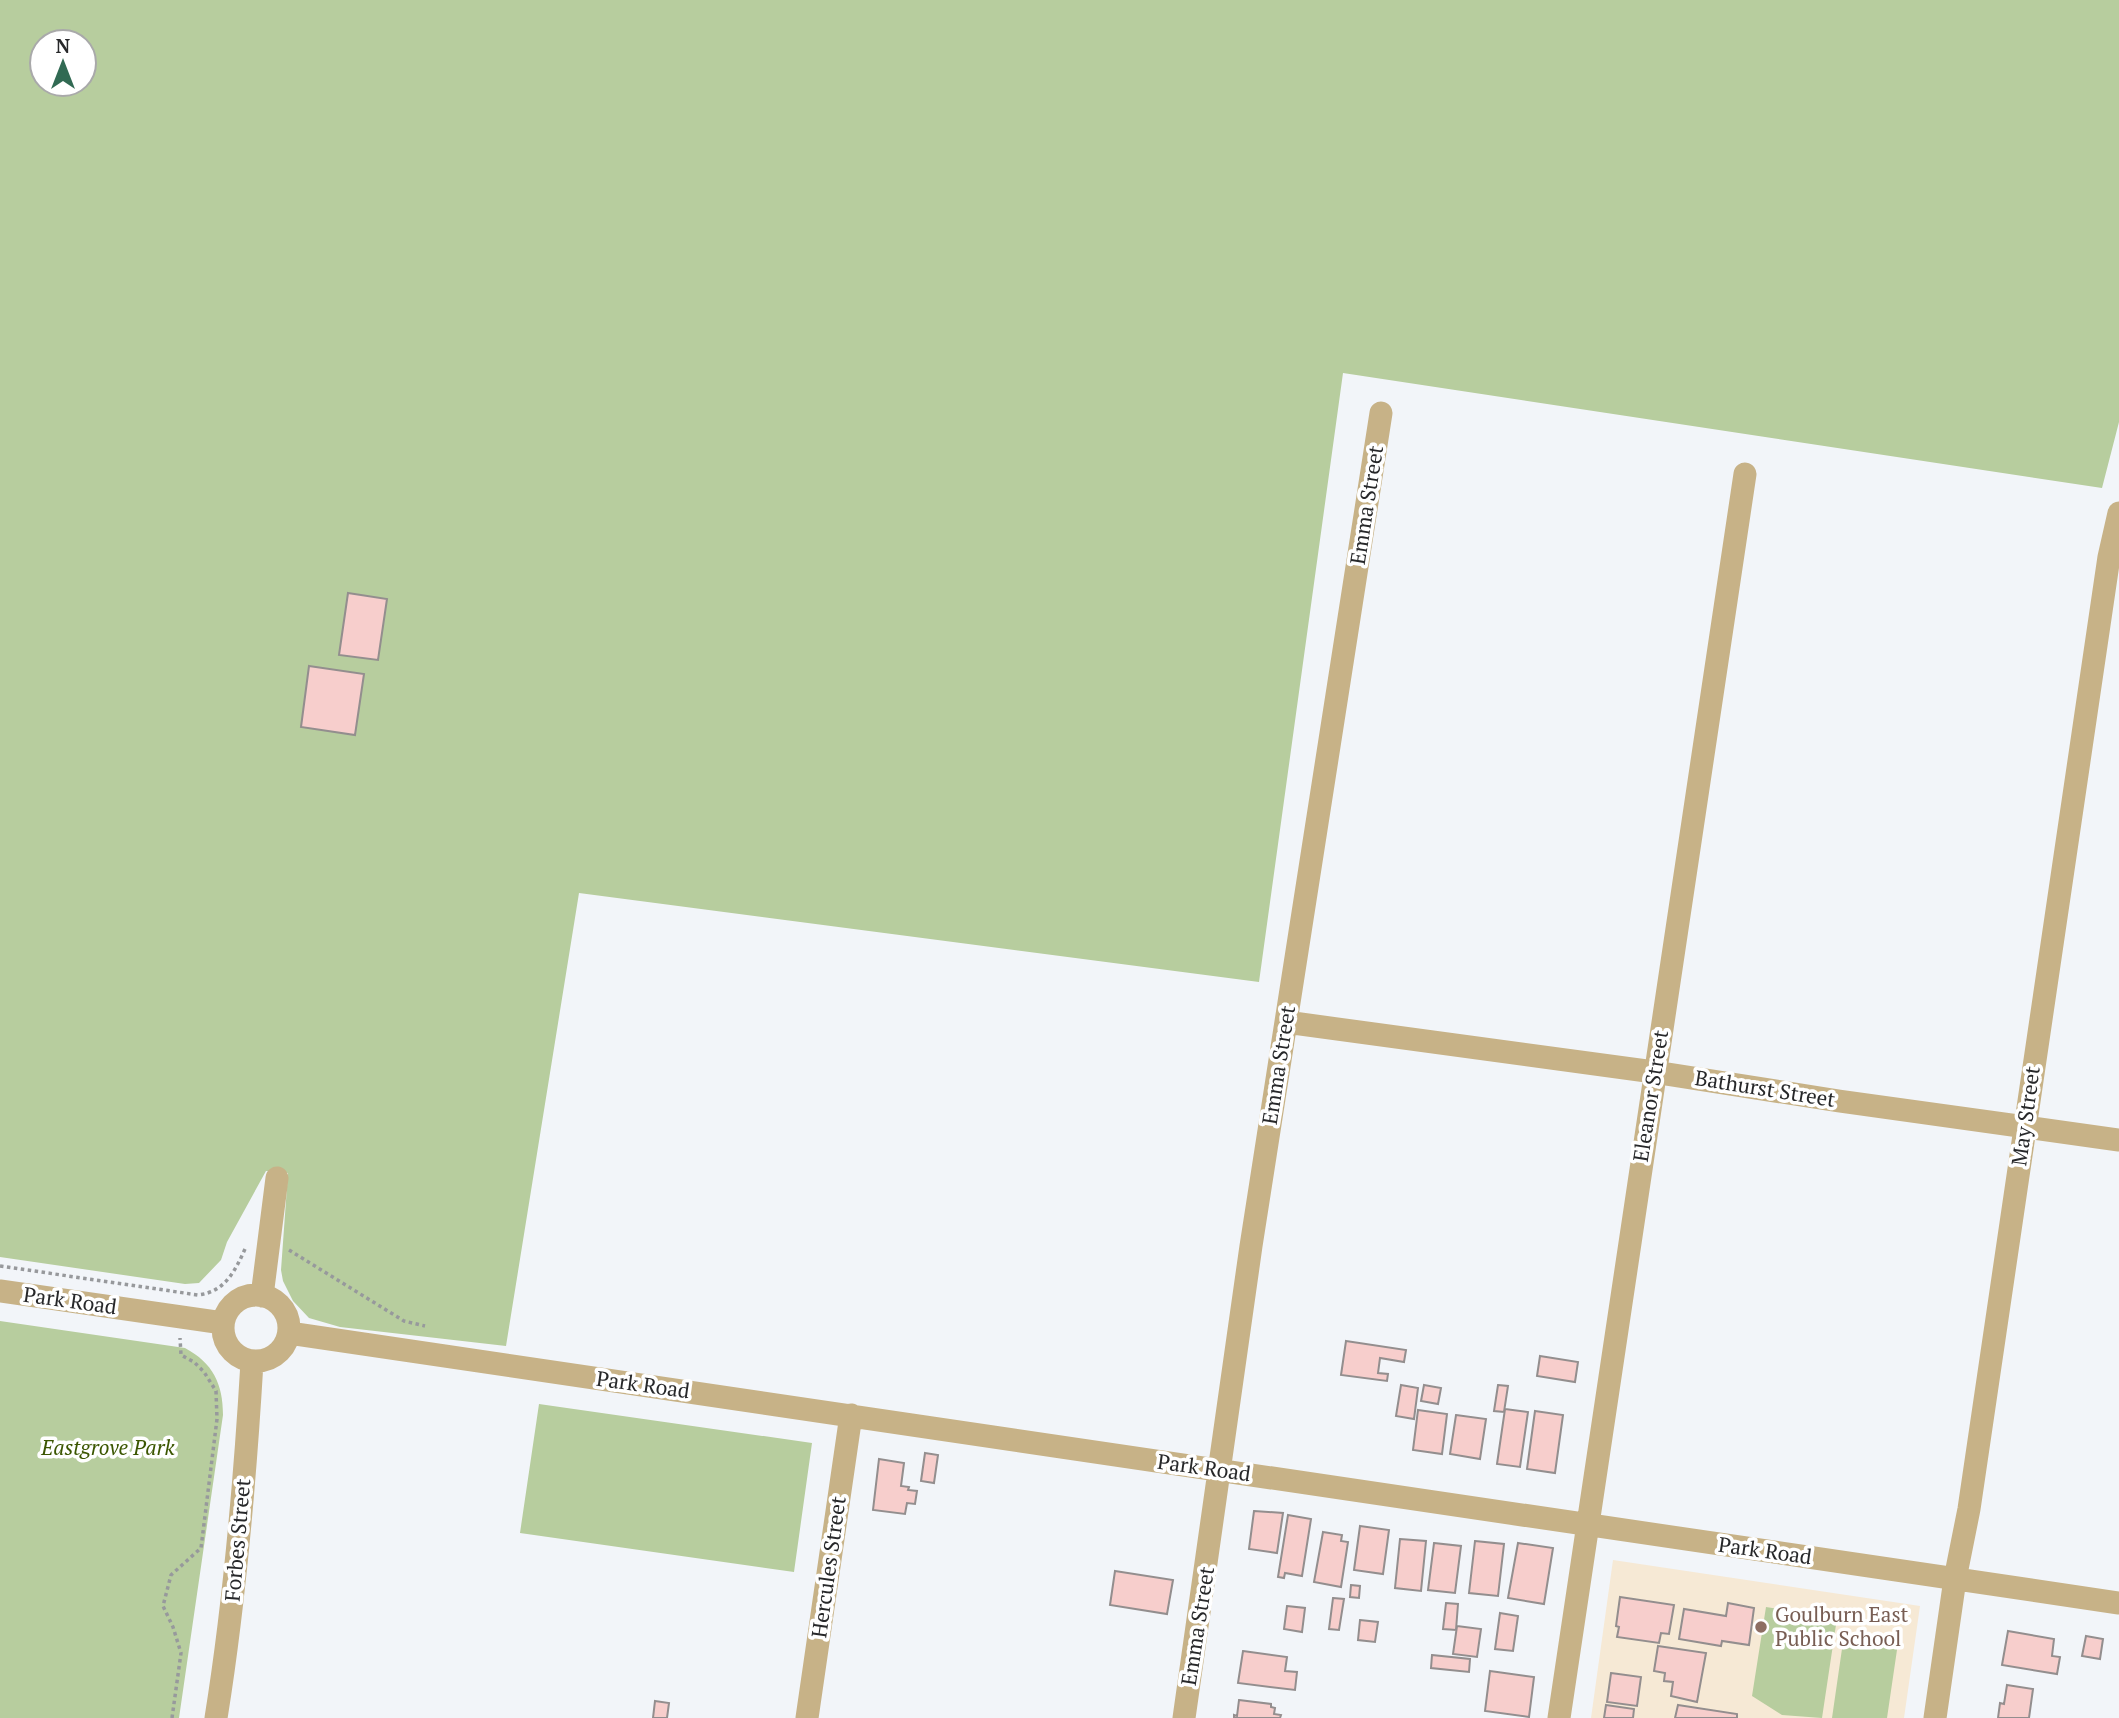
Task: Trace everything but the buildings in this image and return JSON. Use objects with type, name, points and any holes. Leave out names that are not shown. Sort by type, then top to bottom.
[{"type":"street","name":"Emma Street","points":[[1184,1718],[1250,1259],[1381,413]]},
{"type":"street","name":"Eleanor Street","points":[[1559,1718],[1745,474]]},
{"type":"street","name":"May Street","points":[[1935,1718],[1955,1578],[1969,1509],[2107,571],[2119,513]]},
{"type":"street","name":"Bathurst Street","points":[[1286,1022],[1654,1072],[2119,1140]]},
{"type":"street","points":[[262,1296],[277,1178]]},
{"type":"street","name":"Park Road","points":[[0,1291],[223,1323]]},
{"type":"street","points":[[262,1296],[275,1301],[281,1307],[288,1321],[289,1333],[285,1344],[275,1356],[268,1360],[252,1362],[229,1349],[223,1323],[236,1302],[243,1298],[262,1296]]},
{"type":"street","name":"Park Road","points":[[289,1333],[2119,1603]]},
{"type":"street","name":"Forbes Street","points":[[216,1718],[240,1534],[252,1362]]},
{"type":"street","name":"Hercules Street","points":[[807,1718],[851,1415]]},
{"type":"path","points":[[0,1266],[198,1295],[216,1290],[223,1284],[237,1267],[248,1245],[268,1245],[293,1252],[404,1321],[425,1326]]},
{"type":"path","points":[[172,1718],[181,1653],[163,1606],[171,1576],[201,1548],[217,1419],[216,1391],[204,1371],[181,1355],[179,1341],[183,1318]]},
{"type":"shaded area","name":"Goulburn East Public School","points":[[1613,1560],[1920,1606],[1904,1718],[1591,1718]]},
{"type":"green space","points":[[0,0],[2119,0],[2119,422],[2102,488],[1343,373],[1259,982],[579,893],[506,1346],[340,1327],[309,1318],[293,1301],[283,1281],[281,1270],[288,1173],[266,1171],[227,1242],[221,1260],[199,1283],[185,1284],[0,1257]]},
{"type":"green space","name":"Eastgrove Park","points":[[0,1321],[185,1348],[203,1360],[214,1375],[221,1394],[223,1415],[179,1718],[0,1718]]},
{"type":"green space","points":[[539,1404],[812,1443],[794,1572],[520,1533]]},
{"type":"green space","points":[[1766,1607],[1837,1618],[1822,1718],[1782,1715],[1752,1696]]},
{"type":"green space","points":[[1844,1635],[1898,1643],[1887,1718],[1832,1718]]},
{"type":"place","name":"Goulburn East Public School","points":[[1761,1627]]}]
